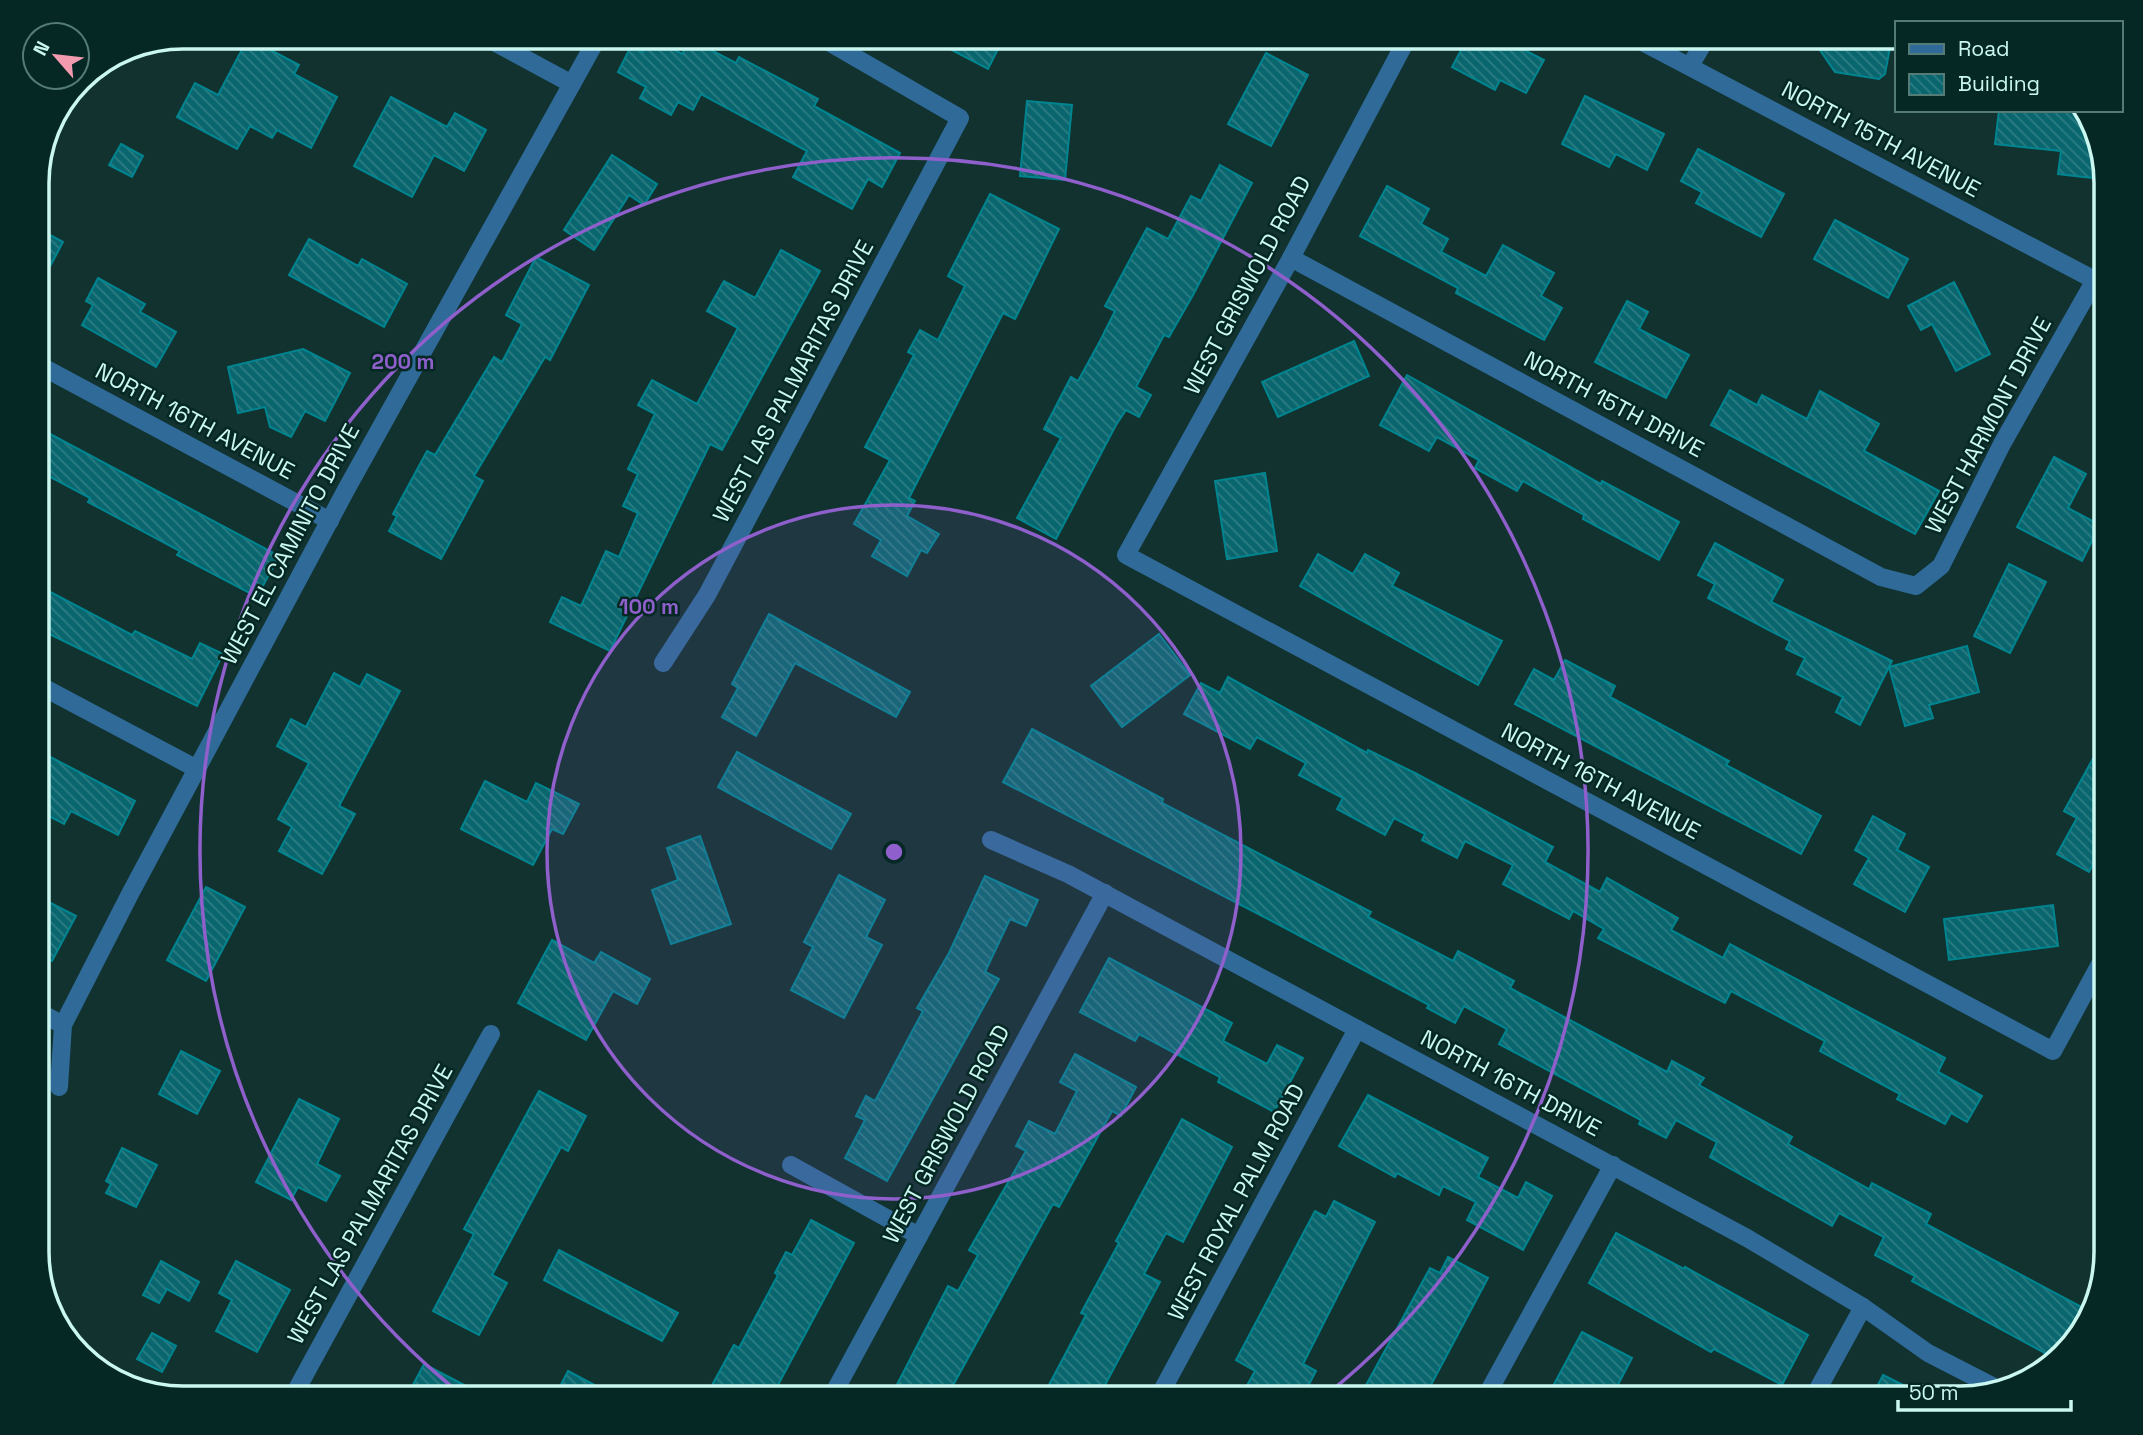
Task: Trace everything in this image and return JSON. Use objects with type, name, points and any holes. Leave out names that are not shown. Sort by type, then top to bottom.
[{"type":"street","points":[[507,49],[572,84]]},
{"type":"street","name":"WEST EL CAMINITO DRIVE","points":[[59,1087],[63,1025],[330,521],[591,49]]},
{"type":"street","name":"WEST LAS PALMARITAS DRIVE","points":[[663,663],[707,595],[960,118],[841,49]]},
{"type":"street","name":"WEST GRISWOLD ROAD","points":[[1126,555],[1291,258],[1402,49]]},
{"type":"street","name":"NORTH 15TH AVENUE","points":[[1657,49],[2094,280]]},
{"type":"street","points":[[1690,66],[1700,49]]},
{"type":"street","name":"NORTH 15TH DRIVE","points":[[1291,258],[1881,577],[1916,586]]},
{"type":"street","name":"WEST HARMONT DRIVE","points":[[1916,586],[1941,566],[2002,444],[2094,293]]},
{"type":"street","name":"NORTH 16TH AVENUE","points":[[49,370],[330,521]]},
{"type":"street","name":"NORTH 16TH AVENUE","points":[[1126,555],[2053,1051],[2094,975]]},
{"type":"street","points":[[49,690],[197,769]]},
{"type":"street","name":"NORTH 16TH DRIVE","points":[[991,840],[1105,893],[1747,1238],[1863,1307],[1928,1353],[1985,1383]]},
{"type":"street","name":"WEST GRISWOLD ROAD","points":[[838,1386],[1105,893]]},
{"type":"street","points":[[49,1017],[63,1025]]},
{"type":"street","name":"WEST ROYAL PALM ROAD","points":[[1164,1386],[1357,1029]]},
{"type":"street","name":"WEST LAS PALMARITAS DRIVE","points":[[299,1386],[491,1034]]},
{"type":"street","points":[[791,1165],[919,1236]]},
{"type":"street","points":[[1492,1386],[1613,1165]]},
{"type":"street","points":[[1820,1386],[1863,1307]]},
{"type":"building","points":[[242,49],[269,49],[299,65],[294,74],[337,97],[311,148],[277,130],[272,138],[250,126],[237,149],[177,117],[195,83],[218,95]]},
{"type":"building","points":[[630,49],[643,52],[644,49],[673,49],[682,54],[685,49],[709,49],[736,63],[739,57],[818,99],[814,106],[900,153],[882,187],[868,179],[852,209],[793,177],[807,151],[701,94],[693,110],[678,102],[671,115],[640,98],[646,87],[618,72]]},
{"type":"building","points":[[950,49],[998,49],[988,69]]},
{"type":"building","points":[[1462,49],[1522,49],[1544,60],[1526,93],[1500,80],[1495,90],[1452,67]]},
{"type":"building","points":[[1819,49],[1890,49],[1885,74],[1879,79],[1835,72]]},
{"type":"building","points":[[1266,53],[1308,75],[1271,146],[1228,124]]},
{"type":"building","points":[[1585,96],[1664,134],[1647,170],[1616,154],[1609,167],[1562,144]]},
{"type":"building","points":[[391,97],[447,127],[455,113],[486,130],[464,171],[434,155],[412,197],[354,166]]},
{"type":"building","points":[[1027,101],[1072,105],[1065,180],[1020,176]]},
{"type":"building","points":[[1999,112],[2073,112],[2089,148],[2094,178],[2058,174],[2061,151],[1995,144]]},
{"type":"building","points":[[121,144],[143,156],[132,177],[109,165]]},
{"type":"building","points":[[1698,149],[1784,194],[1761,237],[1696,203],[1702,192],[1681,181]]},
{"type":"building","points":[[612,155],[657,184],[644,205],[629,195],[594,250],[564,230]]},
{"type":"building","points":[[1220,165],[1252,183],[1193,295],[1169,337],[1164,335],[1136,387],[1151,395],[1139,417],[1126,410],[1056,539],[1017,518],[1061,438],[1044,429],[1071,377],[1078,381],[1100,341],[1115,311],[1105,306],[1147,228],[1168,239],[1191,196],[1201,201]]},
{"type":"building","points":[[1387,186],[1429,209],[1421,224],[1448,239],[1441,252],[1486,276],[1503,245],[1554,273],[1541,296],[1562,308],[1544,340],[1456,293],[1458,288],[1360,236]]},
{"type":"building","points":[[990,194],[1059,229],[1015,319],[1003,313],[909,498],[915,501],[907,516],[939,534],[927,553],[921,550],[907,576],[872,556],[881,540],[854,524],[890,460],[865,447],[914,355],[908,352],[920,330],[938,340],[965,286],[948,276]]},
{"type":"building","points":[[1835,220],[1908,259],[1888,298],[1814,259]]},
{"type":"building","points":[[49,234],[63,242],[49,268]]},
{"type":"building","points":[[309,239],[358,266],[362,259],[407,284],[384,327],[289,275]]},
{"type":"building","points":[[781,250],[820,271],[722,450],[710,444],[610,651],[550,622],[562,597],[581,606],[606,551],[619,557],[638,513],[623,506],[638,474],[628,469],[655,414],[638,405],[652,380],[697,404],[738,328],[707,311],[724,281],[755,298]]},
{"type":"building","points":[[536,257],[589,285],[550,360],[545,357],[474,476],[483,481],[441,559],[389,531],[397,516],[393,514],[427,451],[435,455],[494,357],[502,362],[522,324],[506,315]]},
{"type":"building","points":[[98,278],[145,304],[140,312],[176,332],[156,367],[82,325],[93,305],[86,301]]},
{"type":"building","points":[[1954,282],[1990,354],[1956,371],[1932,324],[1921,330],[1908,306]]},
{"type":"building","points":[[1627,301],[1648,312],[1639,329],[1689,355],[1666,398],[1595,362]]},
{"type":"building","points":[[1354,341],[1369,376],[1278,417],[1262,382]]},
{"type":"building","points":[[303,349],[350,373],[325,421],[305,411],[291,437],[270,427],[265,407],[238,413],[228,367]]},
{"type":"building","points":[[1407,375],[1601,484],[1602,481],[1679,522],[1659,560],[1583,519],[1584,515],[1523,481],[1517,491],[1475,468],[1479,460],[1437,437],[1429,451],[1380,425]]},
{"type":"building","points":[[1730,390],[1757,405],[1762,395],[1807,419],[1820,391],[1879,424],[1864,451],[1939,491],[1915,534],[1711,425]]},
{"type":"building","points":[[49,433],[279,556],[257,597],[177,555],[180,551],[88,502],[90,498],[49,476]]},
{"type":"building","points":[[2054,457],[2086,474],[2068,508],[2094,522],[2094,537],[2082,561],[2017,527]]},
{"type":"building","points":[[1265,473],[1277,551],[1227,559],[1215,481]]},
{"type":"building","points":[[1715,543],[1783,580],[1771,602],[1892,661],[1860,725],[1836,712],[1843,697],[1797,674],[1805,658],[1786,649],[1790,641],[1708,598],[1715,584],[1698,575]]},
{"type":"building","points":[[1318,554],[1353,574],[1365,554],[1399,573],[1392,586],[1502,641],[1478,685],[1300,586]]},
{"type":"building","points":[[2009,564],[2046,582],[2010,653],[1974,636]]},
{"type":"building","points":[[49,591],[132,635],[135,631],[192,659],[200,643],[223,654],[197,706],[49,634]]},
{"type":"building","points":[[769,614],[910,692],[896,717],[795,663],[756,736],[722,717],[738,688],[732,684]]},
{"type":"building","points":[[1159,634],[1190,675],[1122,727],[1091,686]]},
{"type":"building","points":[[1967,646],[1979,692],[1929,705],[1933,718],[1905,726],[1889,667]]},
{"type":"building","points":[[1565,660],[1615,686],[1610,697],[1729,761],[1726,765],[1821,816],[1801,854],[1515,704],[1534,669],[1554,680]]},
{"type":"building","points":[[334,673],[360,687],[367,674],[400,691],[339,806],[355,814],[322,874],[279,851],[292,827],[278,819],[309,763],[277,746],[291,719],[306,727]]},
{"type":"building","points":[[1228,677],[1367,753],[1368,750],[1415,773],[1553,847],[1545,862],[1600,892],[1607,878],[1678,918],[1671,930],[1723,958],[1730,944],[1945,1058],[1938,1072],[1982,1096],[1967,1122],[1951,1113],[1945,1124],[1897,1099],[1900,1094],[1820,1051],[1825,1041],[1731,991],[1725,1003],[1598,938],[1604,929],[1573,911],[1569,919],[1503,884],[1513,865],[1465,841],[1457,858],[1422,840],[1425,834],[1394,818],[1385,835],[1337,809],[1343,798],[1299,775],[1306,763],[1257,737],[1250,749],[1184,714],[1201,683],[1220,693]]},
{"type":"building","points":[[1032,729],[1163,799],[1162,803],[1371,912],[1368,917],[1453,961],[1458,951],[1514,981],[1510,988],[1667,1072],[1672,1061],[1704,1078],[1699,1085],[1792,1137],[1788,1144],[1869,1189],[1872,1183],[1931,1214],[1926,1224],[2082,1307],[2071,1327],[2047,1354],[1912,1281],[1915,1276],[1875,1255],[1884,1237],[1839,1213],[1832,1226],[1710,1157],[1717,1142],[1676,1120],[1666,1138],[1639,1124],[1641,1120],[1499,1044],[1507,1029],[1464,1006],[1455,1023],[1427,1008],[1429,1005],[1289,930],[1003,782]]},
{"type":"building","points":[[737,752],[851,814],[831,849],[718,787]]},
{"type":"building","points":[[49,756],[135,801],[118,835],[71,811],[64,824],[49,816]]},
{"type":"building","points":[[2094,757],[2094,863],[2089,872],[2057,854],[2077,818],[2064,811]]},
{"type":"building","points":[[485,781],[527,802],[536,783],[579,804],[563,834],[552,829],[533,865],[461,829]]},
{"type":"building","points":[[1873,816],[1905,834],[1897,850],[1929,867],[1905,912],[1854,884],[1869,858],[1855,850]]},
{"type":"building","points":[[700,836],[731,924],[671,944],[652,890],[678,880],[667,848]]},
{"type":"building","points":[[839,875],[885,900],[866,937],[882,945],[844,1018],[791,990],[813,947],[804,942]]},
{"type":"building","points":[[985,876],[1038,900],[1026,926],[1010,919],[985,972],[999,979],[887,1181],[845,1158],[865,1120],[856,1116],[866,1096],[875,1101],[923,1011],[917,1008],[949,953]]},
{"type":"building","points":[[206,887],[245,907],[206,981],[167,960]]},
{"type":"building","points":[[49,902],[76,916],[52,961],[49,960]]},
{"type":"building","points":[[2053,905],[2058,946],[1949,960],[1944,919]]},
{"type":"building","points":[[552,940],[594,963],[601,952],[650,979],[637,1004],[613,991],[586,1040],[518,1003]]},
{"type":"building","points":[[1109,958],[1232,1023],[1223,1041],[1267,1064],[1277,1045],[1303,1058],[1274,1112],[1218,1082],[1220,1077],[1139,1034],[1135,1041],[1080,1012]]},
{"type":"building","points":[[181,1051],[220,1071],[197,1114],[159,1094]]},
{"type":"building","points":[[1075,1054],[1136,1087],[1121,1116],[1112,1111],[1059,1207],[1053,1204],[953,1386],[896,1386],[948,1286],[958,1291],[978,1255],[969,1250],[1026,1151],[1016,1146],[1029,1121],[1055,1134],[1077,1091],[1060,1082]]},
{"type":"building","points":[[539,1091],[586,1116],[568,1151],[561,1147],[492,1275],[507,1283],[479,1335],[433,1311],[474,1234],[464,1229]]},
{"type":"building","points":[[1368,1095],[1488,1158],[1478,1177],[1518,1198],[1526,1182],[1552,1196],[1523,1250],[1467,1220],[1476,1202],[1443,1186],[1439,1195],[1397,1173],[1395,1177],[1339,1146]]},
{"type":"building","points":[[299,1099],[339,1119],[317,1164],[340,1176],[326,1201],[298,1187],[291,1200],[256,1182]]},
{"type":"building","points":[[1182,1119],[1232,1147],[1183,1242],[1166,1233],[1144,1274],[1160,1282],[1104,1386],[1048,1386],[1086,1315],[1081,1313],[1119,1243],[1116,1241]]},
{"type":"building","points":[[122,1148],[157,1165],[136,1207],[106,1193],[111,1184],[106,1181]]},
{"type":"building","points":[[1334,1201],[1375,1222],[1303,1364],[1316,1371],[1308,1386],[1247,1386],[1255,1371],[1236,1360],[1315,1211],[1326,1217]]},
{"type":"building","points":[[811,1220],[854,1243],[777,1386],[712,1386],[734,1345],[739,1348],[778,1275],[775,1273],[786,1252],[792,1255]]},
{"type":"building","points":[[1616,1233],[1684,1269],[1685,1267],[1808,1335],[1782,1385],[1714,1349],[1711,1352],[1589,1283]]},
{"type":"building","points":[[559,1250],[678,1313],[662,1341],[544,1280]]},
{"type":"building","points":[[1448,1257],[1488,1278],[1430,1386],[1366,1386],[1430,1268],[1440,1273]]},
{"type":"building","points":[[161,1261],[199,1282],[189,1301],[167,1289],[159,1303],[143,1295]]},
{"type":"building","points":[[236,1261],[290,1290],[257,1352],[216,1331],[232,1300],[219,1293]]},
{"type":"building","points":[[1582,1332],[1632,1358],[1617,1386],[1553,1386]]},
{"type":"building","points":[[152,1333],[176,1346],[162,1372],[137,1359]]},
{"type":"building","points":[[424,1364],[466,1386],[412,1386]]},
{"type":"building","points":[[568,1371],[596,1386],[560,1386]]},
{"type":"building","points":[[1883,1375],[1905,1386],[1877,1386]]}]
